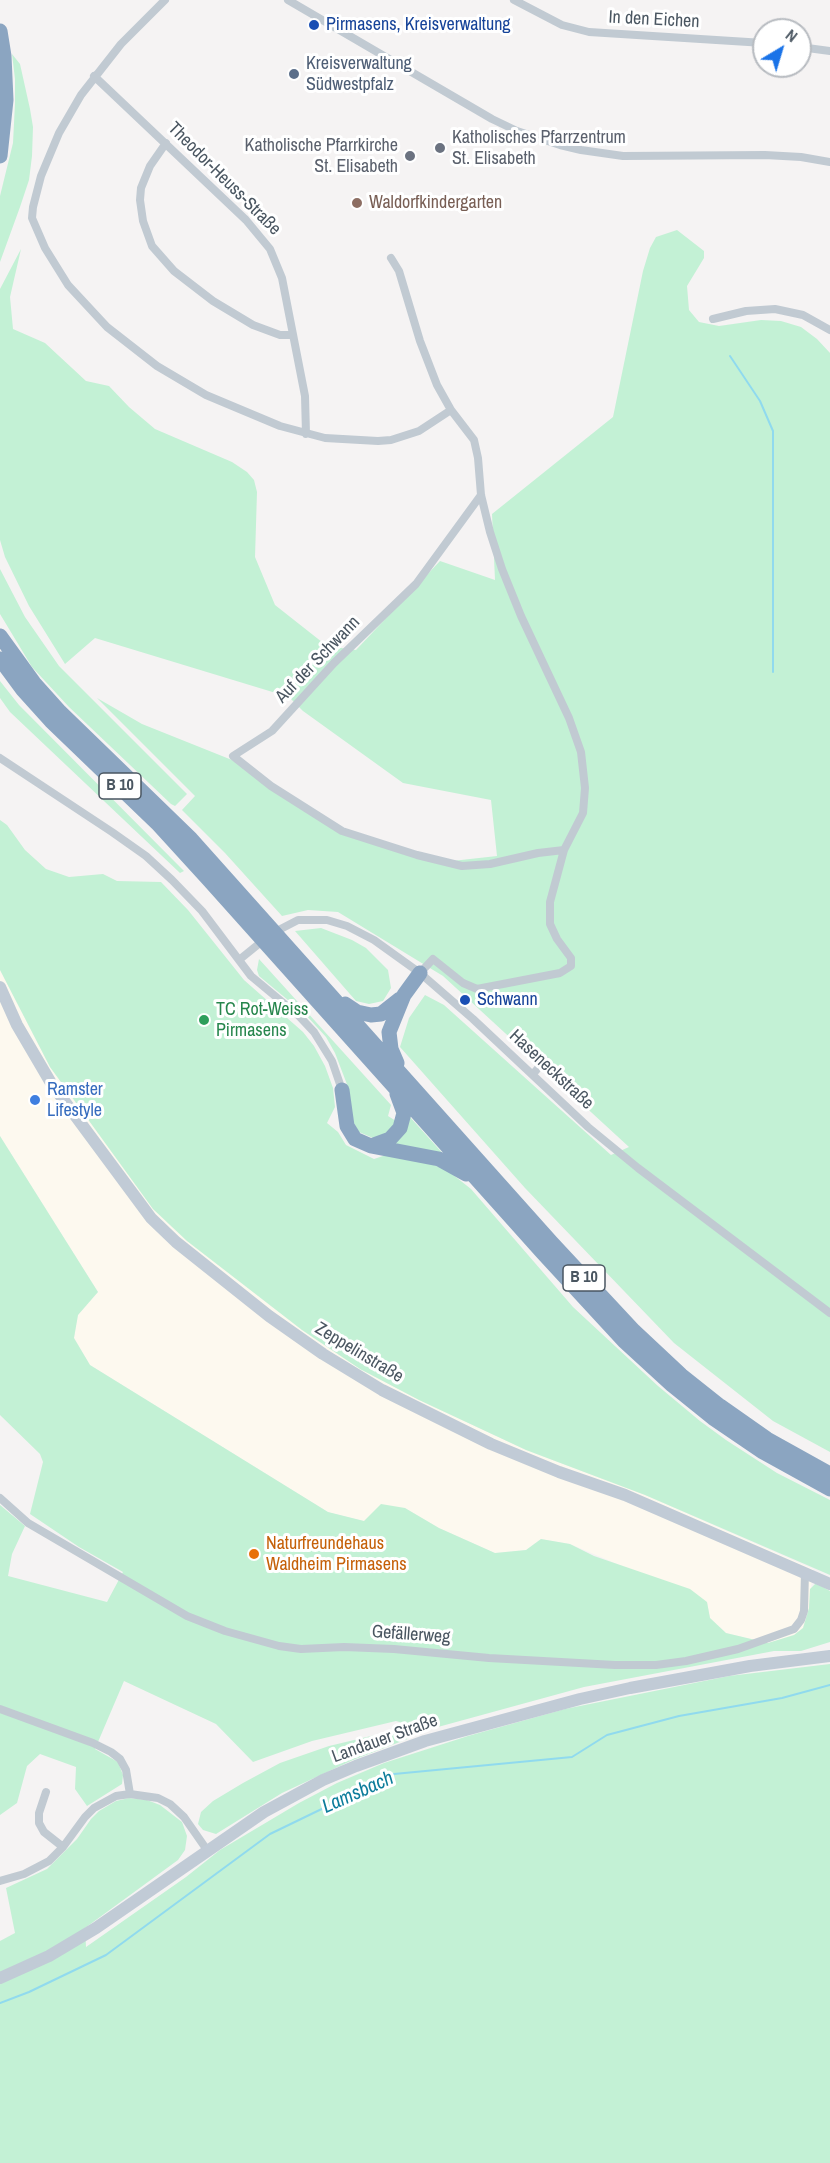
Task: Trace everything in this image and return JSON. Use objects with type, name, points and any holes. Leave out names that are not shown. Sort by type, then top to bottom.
[{"type":"highway","points":[[0,31],[4,56],[6,100],[0,156]]},
{"type":"highway","name":"B 10","points":[[0,636],[34,683],[60,712],[165,813],[385,1077],[598,1314],[665,1379],[734,1433],[762,1452],[830,1489]]},
{"type":"highway","name":"B 10","points":[[0,659],[23,690],[51,721],[245,910]]},
{"type":"highway","name":"B 10","points":[[283,952],[328,992],[602,1298],[661,1357],[742,1422],[787,1451],[830,1474]]},
{"type":"highway","points":[[407,1080],[395,1058],[389,1032],[404,995],[420,973]]},
{"type":"highway","points":[[328,992],[357,1012],[371,1015],[381,1014],[404,995]]},
{"type":"highway","points":[[371,1146],[390,1139],[403,1122],[404,1113],[401,1102],[385,1077]]},
{"type":"highway","points":[[342,1090],[345,1118],[349,1133],[355,1139],[371,1146],[439,1159],[464,1172],[491,1195]]},
{"type":"street","points":[[165,0],[135,29],[94,76],[70,113],[48,157],[32,218],[45,248],[68,285],[107,327],[157,366],[206,394],[262,419],[306,434],[345,441],[391,440],[419,431],[451,410]]},
{"type":"street","points":[[288,0],[492,119],[517,131],[560,145],[623,156],[765,155],[801,157],[830,162]]},
{"type":"street","name":"In den Eichen","points":[[514,0],[562,25],[589,32],[752,42]]},
{"type":"street","points":[[812,49],[830,51]]},
{"type":"street","name":"Theodor-Heuss-Straße","points":[[94,76],[246,220],[270,249],[282,278],[304,396],[306,434]]},
{"type":"street","points":[[166,143],[150,166],[141,188],[142,221],[152,246],[174,271],[213,301],[253,326],[280,335],[293,335]]},
{"type":"street","points":[[391,258],[402,280],[430,368],[451,410],[474,440],[481,495],[502,569],[521,616],[569,718],[581,752],[585,788],[583,813],[564,850],[550,902],[549,918],[553,932],[571,958],[572,963],[567,970],[477,989],[463,983],[433,959],[420,973]]},
{"type":"street","points":[[713,319],[746,311],[775,309],[802,315],[830,330]]},
{"type":"street","name":"Auf der Schwann","points":[[481,495],[416,584],[334,663],[272,731],[233,756],[271,786],[342,831],[417,855],[462,866],[490,864],[538,853],[564,850]]},
{"type":"street","points":[[0,758],[84,812],[146,856],[202,911],[251,976],[299,1016],[314,1032],[332,1061],[342,1090]]},
{"type":"street","name":"Haseneckstraße","points":[[239,960],[272,934],[298,920],[327,920],[347,926],[374,940],[420,973],[533,1074],[588,1128],[830,1312]]},
{"type":"street","name":"Zeppelinstraße","points":[[0,987],[17,1025],[51,1083],[151,1218],[176,1242],[269,1316],[322,1354],[382,1390],[491,1444],[559,1472],[625,1495],[830,1584]]},
{"type":"street","points":[[533,1074],[546,1060]]},
{"type":"street","name":"Gefällerweg","points":[[0,1498],[28,1523],[187,1616],[225,1631],[279,1646],[301,1649],[344,1647],[394,1649],[499,1659],[615,1665],[656,1665],[686,1661],[738,1649],[794,1629],[804,1611],[805,1572]]},
{"type":"street","name":"Landauer Straße","points":[[0,1978],[49,1956],[96,1928],[264,1812],[323,1780],[425,1741],[526,1713],[630,1688],[750,1666],[830,1656]]},
{"type":"street","points":[[0,1709],[93,1743],[111,1752],[120,1759],[126,1770],[130,1794]]},
{"type":"street","points":[[46,1792],[39,1813],[39,1823],[44,1832],[63,1848]]},
{"type":"street","points":[[0,1881],[24,1874],[49,1861],[63,1848],[94,1808],[116,1796],[130,1794],[158,1798],[170,1804],[184,1817],[207,1851]]},
{"type":"shaded area","points":[[0,970],[50,1067],[153,1209],[187,1241],[302,1330],[360,1369],[419,1400],[526,1450],[645,1495],[813,1569],[809,1608],[803,1628],[794,1635],[768,1643],[726,1633],[710,1618],[707,1602],[570,1544],[541,1539],[526,1550],[495,1553],[439,1528],[405,1508],[364,1521],[328,1512],[90,1365],[74,1338],[78,1315],[98,1292],[0,1136]]},
{"type":"green space","points":[[12,54],[20,64],[30,109],[33,127],[32,156],[29,180],[0,262],[0,196],[13,143],[15,79]]},
{"type":"green space","points":[[677,230],[704,251],[704,258],[687,286],[689,310],[699,322],[719,326],[761,320],[781,321],[801,327],[830,353],[830,1452],[773,1421],[674,1343],[525,1188],[400,1047],[409,1018],[425,995],[444,1005],[611,1155],[629,1147],[443,976],[338,912],[308,910],[282,916],[182,810],[195,796],[97,698],[142,724],[232,760],[344,835],[443,862],[497,856],[491,800],[403,783],[303,711],[289,697],[95,638],[65,664],[29,606],[5,557],[0,540],[0,289],[21,249],[10,297],[13,329],[45,343],[86,381],[109,386],[155,429],[232,462],[247,472],[254,480],[257,492],[255,557],[275,605],[327,646],[356,650],[440,561],[495,580],[492,514],[613,417],[643,271],[650,248],[656,237]]},
{"type":"green space","points":[[0,569],[25,617],[59,666],[187,794],[175,806],[69,707],[32,667],[0,614]]},
{"type":"green space","points":[[0,681],[19,705],[184,871],[180,873],[10,712],[0,698]]},
{"type":"green space","points":[[0,820],[7,825],[25,850],[46,869],[69,877],[103,874],[117,881],[161,882],[188,910],[244,980],[303,1032],[314,1046],[333,1088],[335,1107],[327,1123],[338,1132],[346,1145],[374,1159],[386,1155],[431,1164],[447,1170],[471,1189],[573,1307],[658,1386],[726,1440],[777,1473],[830,1500],[830,1575],[645,1495],[526,1450],[419,1400],[360,1369],[302,1330],[187,1241],[153,1209],[50,1067],[0,970]]},
{"type":"green space","points":[[321,928],[366,948],[388,970],[391,988],[383,1001],[369,1004],[356,1001],[295,931]]},
{"type":"green space","points":[[259,959],[391,1105],[388,1116],[396,1121],[387,1135],[373,1138],[359,1132],[352,1120],[348,1087],[326,1037],[306,1015],[259,976],[257,970]]},
{"type":"green space","points":[[409,1116],[446,1157],[394,1146]]},
{"type":"green space","points":[[0,1136],[98,1292],[78,1315],[74,1338],[90,1365],[328,1512],[364,1521],[381,1504],[405,1508],[439,1528],[495,1553],[526,1550],[541,1539],[570,1544],[594,1556],[690,1589],[707,1602],[710,1618],[726,1633],[768,1643],[794,1635],[803,1628],[809,1608],[810,1589],[816,1583],[830,1591],[830,1642],[801,1651],[774,1651],[584,1687],[427,1730],[396,1721],[312,1741],[253,1762],[216,1724],[124,1681],[95,1749],[118,1762],[123,1775],[122,1784],[87,1806],[75,1789],[76,1767],[40,1754],[27,1766],[17,1803],[0,1815],[0,1505],[25,1526],[12,1554],[8,1576],[107,1602],[123,1572],[79,1547],[30,1514],[43,1462],[40,1454],[0,1415]]},
{"type":"green space","points":[[830,1664],[830,2163],[0,2163],[0,1941],[15,1933],[6,1888],[47,1869],[77,1839],[99,1811],[116,1801],[129,1798],[147,1800],[160,1805],[182,1822],[187,1836],[185,1850],[178,1860],[85,1928],[86,1947],[186,1877],[220,1850],[299,1803],[337,1783],[384,1763],[468,1736],[565,1709],[729,1676]]},
{"type":"green space","points":[[402,1731],[411,1735],[410,1738],[353,1760],[282,1793],[216,1834],[203,1830],[198,1824],[201,1812],[213,1801],[280,1763],[329,1746]]},
{"type":"waterway","points":[[730,356],[760,401],[773,431],[773,672]]},
{"type":"waterway","name":"Lamsbach","points":[[0,2003],[29,1992],[106,1955],[270,1834],[394,1774],[572,1757],[607,1735],[679,1716],[782,1698],[830,1685]]},
{"type":"place","name":"Pirmasens, Kreisverwaltung","points":[[314,25]]},
{"type":"place","name":"Kreisverwaltung Südwestpfalz","points":[[294,74]]},
{"type":"place","name":"Katholisches Pfarrzentrum St. Elisabeth","points":[[440,148]]},
{"type":"place","name":"Katholische Pfarrkirche St. Elisabeth","points":[[410,156]]},
{"type":"place","name":"Waldorfkindergarten","points":[[357,203]]},
{"type":"place","name":"Schwann","points":[[465,1000]]},
{"type":"place","name":"TC Rot-Weiss Pirmasens","points":[[204,1020]]},
{"type":"place","name":"Ramster Lifestyle","points":[[35,1100]]},
{"type":"place","name":"Naturfreundehaus Waldheim Pirmasens","points":[[254,1554]]}]
